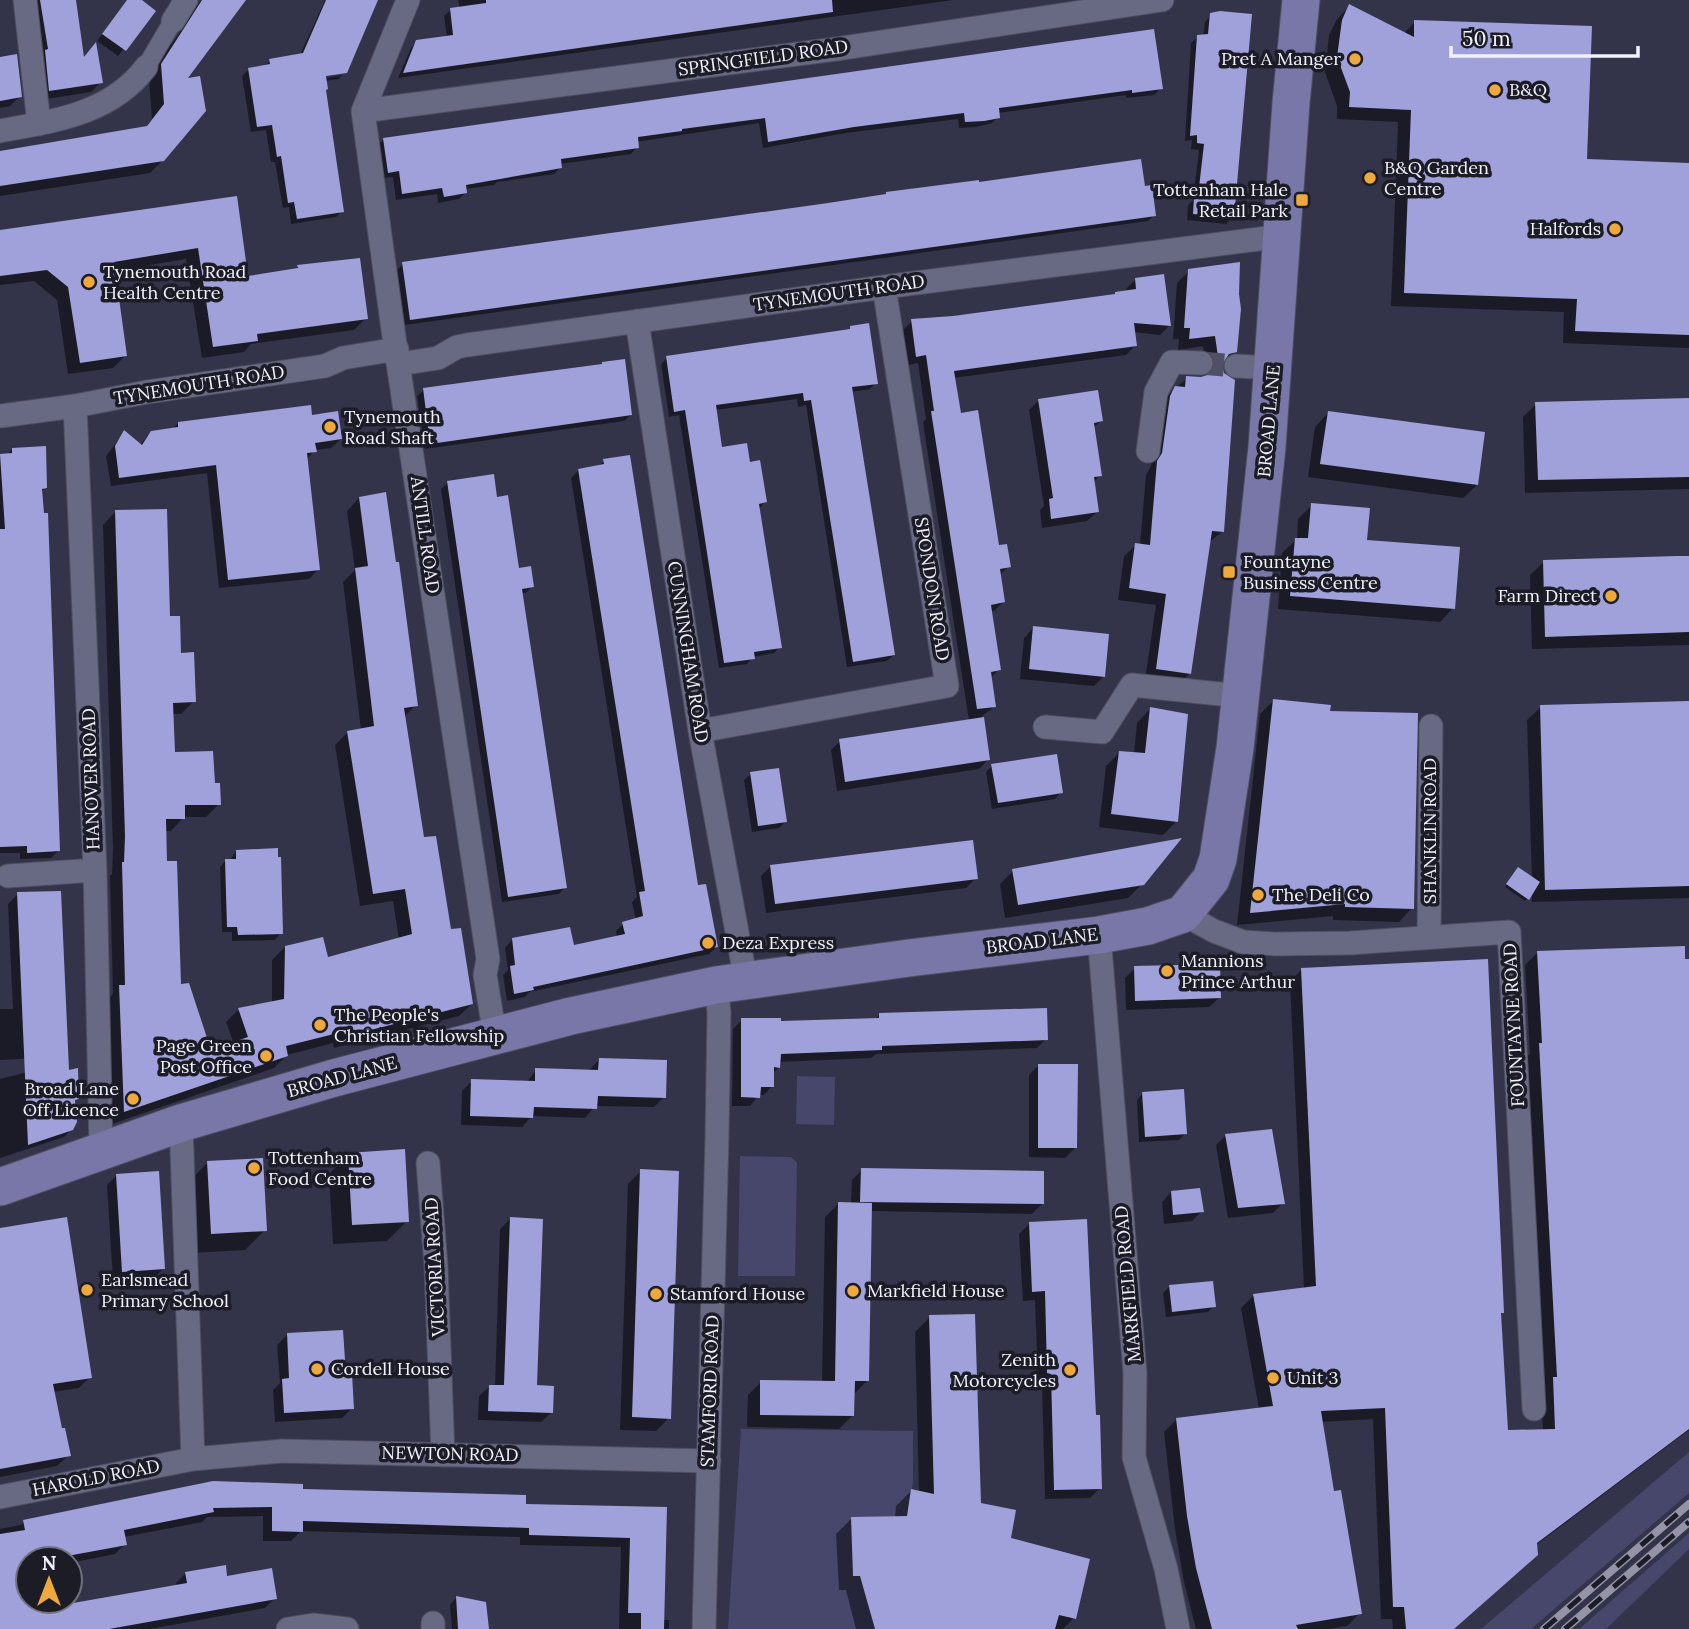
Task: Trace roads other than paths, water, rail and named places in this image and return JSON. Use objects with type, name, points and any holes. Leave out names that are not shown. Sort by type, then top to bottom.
[{"type":"main road","name":"BROAD LANE","points":[[0,1187],[181,1122],[334,1078],[571,1016],[731,983],[1099,935],[1148,926],[1183,914],[1211,879],[1218,859],[1231,781],[1274,368],[1290,103],[1301,0]]},
{"type":"street","points":[[26,0],[39,124]]},
{"type":"street","points":[[0,131],[39,124],[99,107],[135,82],[186,0]]},
{"type":"street","points":[[363,111],[408,0]]},
{"type":"street","name":"SPRINGFIELD ROAD","points":[[363,111],[836,49],[1162,0]]},
{"type":"street","name":"ANTILL ROAD","points":[[363,111],[488,959],[485,975],[495,1036]]},
{"type":"street","name":"TYNEMOUTH ROAD","points":[[0,416],[325,366],[343,358],[438,358],[457,347],[884,287],[1282,236]]},
{"type":"street","name":"SPONDON ROAD","points":[[701,731],[947,686],[884,287]]},
{"type":"street","name":"CUNNINGHAM ROAD","points":[[637,321],[701,731],[731,983]]},
{"type":"street","points":[[1149,452],[1156,393],[1172,362],[1201,363]]},
{"type":"street","points":[[1236,366],[1274,368]]},
{"type":"street","name":"HANOVER ROAD","points":[[75,406],[94,870],[100,1151]]},
{"type":"street","points":[[1045,727],[1102,732],[1132,685],[1240,696]]},
{"type":"street","name":"SHANKLIN ROAD","points":[[1429,936],[1431,726]]},
{"type":"street","points":[[8,876],[94,870]]},
{"type":"street","name":"FOUNTAYNE ROAD","points":[[1183,914],[1214,931],[1243,942],[1275,944],[1350,943],[1509,932],[1534,1409]]},
{"type":"street","name":"MARKFIELD ROAD","points":[[1099,935],[1135,1373],[1134,1457],[1166,1569],[1178,1629]]},
{"type":"street","name":"STAMFORD ROAD","points":[[704,1629],[719,1012],[731,983]]},
{"type":"street","points":[[181,1122],[192,1459]]},
{"type":"street","name":"VICTORIA ROAD","points":[[428,1163],[436,1266],[443,1455]]},
{"type":"street","name":"NEWTON ROAD","points":[[192,1459],[282,1451],[709,1461]]},
{"type":"street","name":"HAROLD ROAD","points":[[0,1497],[192,1459]]},
{"type":"street","points":[[288,1629],[313,1625],[347,1629]]},
{"type":"tunnel","points":[[1201,363],[1236,366]]},
{"type":"railway","points":[[1544,1629],[1689,1504]]},
{"type":"railway","points":[[1565,1629],[1689,1522]]},
{"type":"place","name":"Pret A Manger","points":[[1355,59]]},
{"type":"place","name":"B&Q","points":[[1495,90]]},
{"type":"place","name":"B&Q Garden Centre","points":[[1370,178]]},
{"type":"place","name":"Tottenham Hale Retail Park","points":[[1302,200]]},
{"type":"place","name":"Halfords","points":[[1615,229]]},
{"type":"place","name":"Tynemouth Road Health Centre","points":[[89,282]]},
{"type":"place","name":"Tynemouth Road Shaft","points":[[330,427]]},
{"type":"place","name":"Fountayne Business Centre","points":[[1229,572]]},
{"type":"place","name":"Farm Direct","points":[[1611,596]]},
{"type":"place","name":"The Deli Co","points":[[1258,895]]},
{"type":"place","name":"Deza Express","points":[[708,943]]},
{"type":"place","name":"Mannions Prince Arthur","points":[[1167,971]]},
{"type":"place","name":"The People's Christian Fellowship","points":[[320,1025]]},
{"type":"place","name":"Page Green Post Office","points":[[266,1056]]},
{"type":"place","name":"Broad Lane Off Licence","points":[[133,1099]]},
{"type":"place","name":"Tottenham Food Centre","points":[[254,1168]]},
{"type":"place","name":"Earlsmead Primary School","points":[[87,1290]]},
{"type":"place","name":"Markfield House","points":[[853,1291]]},
{"type":"place","name":"Stamford House","points":[[656,1294]]},
{"type":"place","name":"Cordell House","points":[[317,1369]]},
{"type":"place","name":"Zenith Motorcycles","points":[[1070,1370]]},
{"type":"place","name":"Unit 3","points":[[1273,1378]]}]
